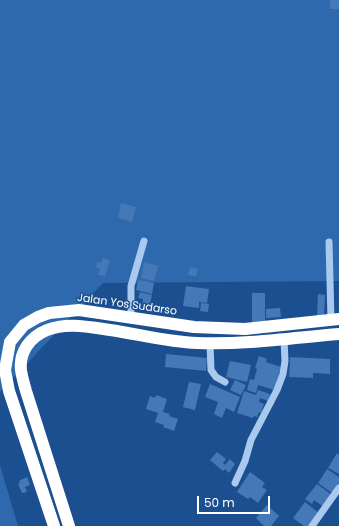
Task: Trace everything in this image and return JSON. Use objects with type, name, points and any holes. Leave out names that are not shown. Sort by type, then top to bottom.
[{"type":"highway","name":"Jalan Yos Sudarso","points":[[54,526],[8,391],[5,370],[10,342],[24,325],[49,313],[79,310],[194,328],[245,329],[335,320]]},
{"type":"highway","points":[[69,526],[21,370],[22,357],[28,343],[45,330],[80,325],[183,342],[210,344],[339,334]]},
{"type":"street","points":[[131,319],[131,286],[144,241]]},
{"type":"street","points":[[329,242],[335,320]]},
{"type":"street","points":[[235,483],[245,461],[251,440],[283,374],[284,339]]},
{"type":"street","points":[[210,344],[211,370],[216,377],[225,382]]},
{"type":"street","points":[[312,526],[339,488]]},
{"type":"shaded area","points":[[0,0],[339,0],[339,281],[103,283],[0,392]]},
{"type":"shaded area","points":[[0,465],[18,526],[0,526]]},
{"type":"building","points":[[330,0],[339,0],[339,9],[330,9]]},
{"type":"building","points":[[121,203],[136,207],[132,222],[118,218]]},
{"type":"building","points":[[103,258],[110,260],[105,276],[98,275],[100,269],[96,268],[97,262],[101,263]]},
{"type":"building","points":[[144,262],[158,266],[154,281],[141,278]]},
{"type":"building","points":[[190,267],[198,269],[196,276],[188,275]]},
{"type":"building","points":[[138,280],[154,283],[152,294],[136,290]]},
{"type":"building","points":[[186,286],[209,289],[207,303],[199,302],[199,308],[183,306]]},
{"type":"building","points":[[140,292],[152,295],[149,308],[142,307],[143,299],[138,298]]},
{"type":"building","points":[[252,293],[265,293],[265,322],[252,322]]},
{"type":"building","points":[[318,294],[325,295],[324,316],[317,316]]},
{"type":"building","points":[[201,303],[209,304],[208,312],[200,311]]},
{"type":"building","points":[[280,308],[281,317],[266,318],[266,309]]},
{"type":"building","points":[[166,354],[207,358],[206,371],[165,367]]},
{"type":"building","points":[[259,356],[267,359],[266,362],[281,367],[274,390],[258,385],[256,393],[247,390],[250,379],[254,380],[257,369],[255,368]]},
{"type":"building","points":[[290,357],[330,359],[330,374],[313,373],[313,378],[289,377]]},
{"type":"building","points":[[230,361],[251,365],[247,382],[226,377]]},
{"type":"building","points":[[235,380],[246,385],[241,395],[230,390]]},
{"type":"building","points":[[189,382],[201,384],[195,410],[183,407]]},
{"type":"building","points":[[210,384],[240,397],[234,412],[226,408],[222,418],[214,414],[218,402],[205,397]]},
{"type":"building","points":[[258,390],[270,394],[268,401],[260,398],[259,402],[264,404],[261,413],[259,412],[257,417],[254,416],[253,418],[237,413],[244,391],[256,395]]},
{"type":"building","points":[[156,395],[167,399],[163,412],[178,419],[174,431],[155,422],[158,413],[146,409],[150,396],[155,398]]},
{"type":"building","points":[[217,452],[226,459],[223,463],[225,465],[230,459],[235,464],[229,473],[225,469],[223,471],[210,460]]},
{"type":"building","points":[[337,453],[339,455],[339,474],[328,468]]},
{"type":"building","points":[[327,469],[339,477],[339,483],[332,493],[318,483]]},
{"type":"building","points":[[250,472],[265,483],[262,487],[267,490],[258,503],[250,497],[248,499],[237,492]]},
{"type":"building","points":[[27,477],[30,485],[25,487],[27,492],[22,493],[18,484],[20,483],[19,481]]},
{"type":"building","points":[[317,484],[332,495],[324,507],[314,500],[312,504],[305,499]]},
{"type":"building","points":[[305,502],[319,513],[310,526],[304,526],[293,518]]},
{"type":"building","points":[[267,505],[279,516],[271,526],[264,526],[256,518]]}]
